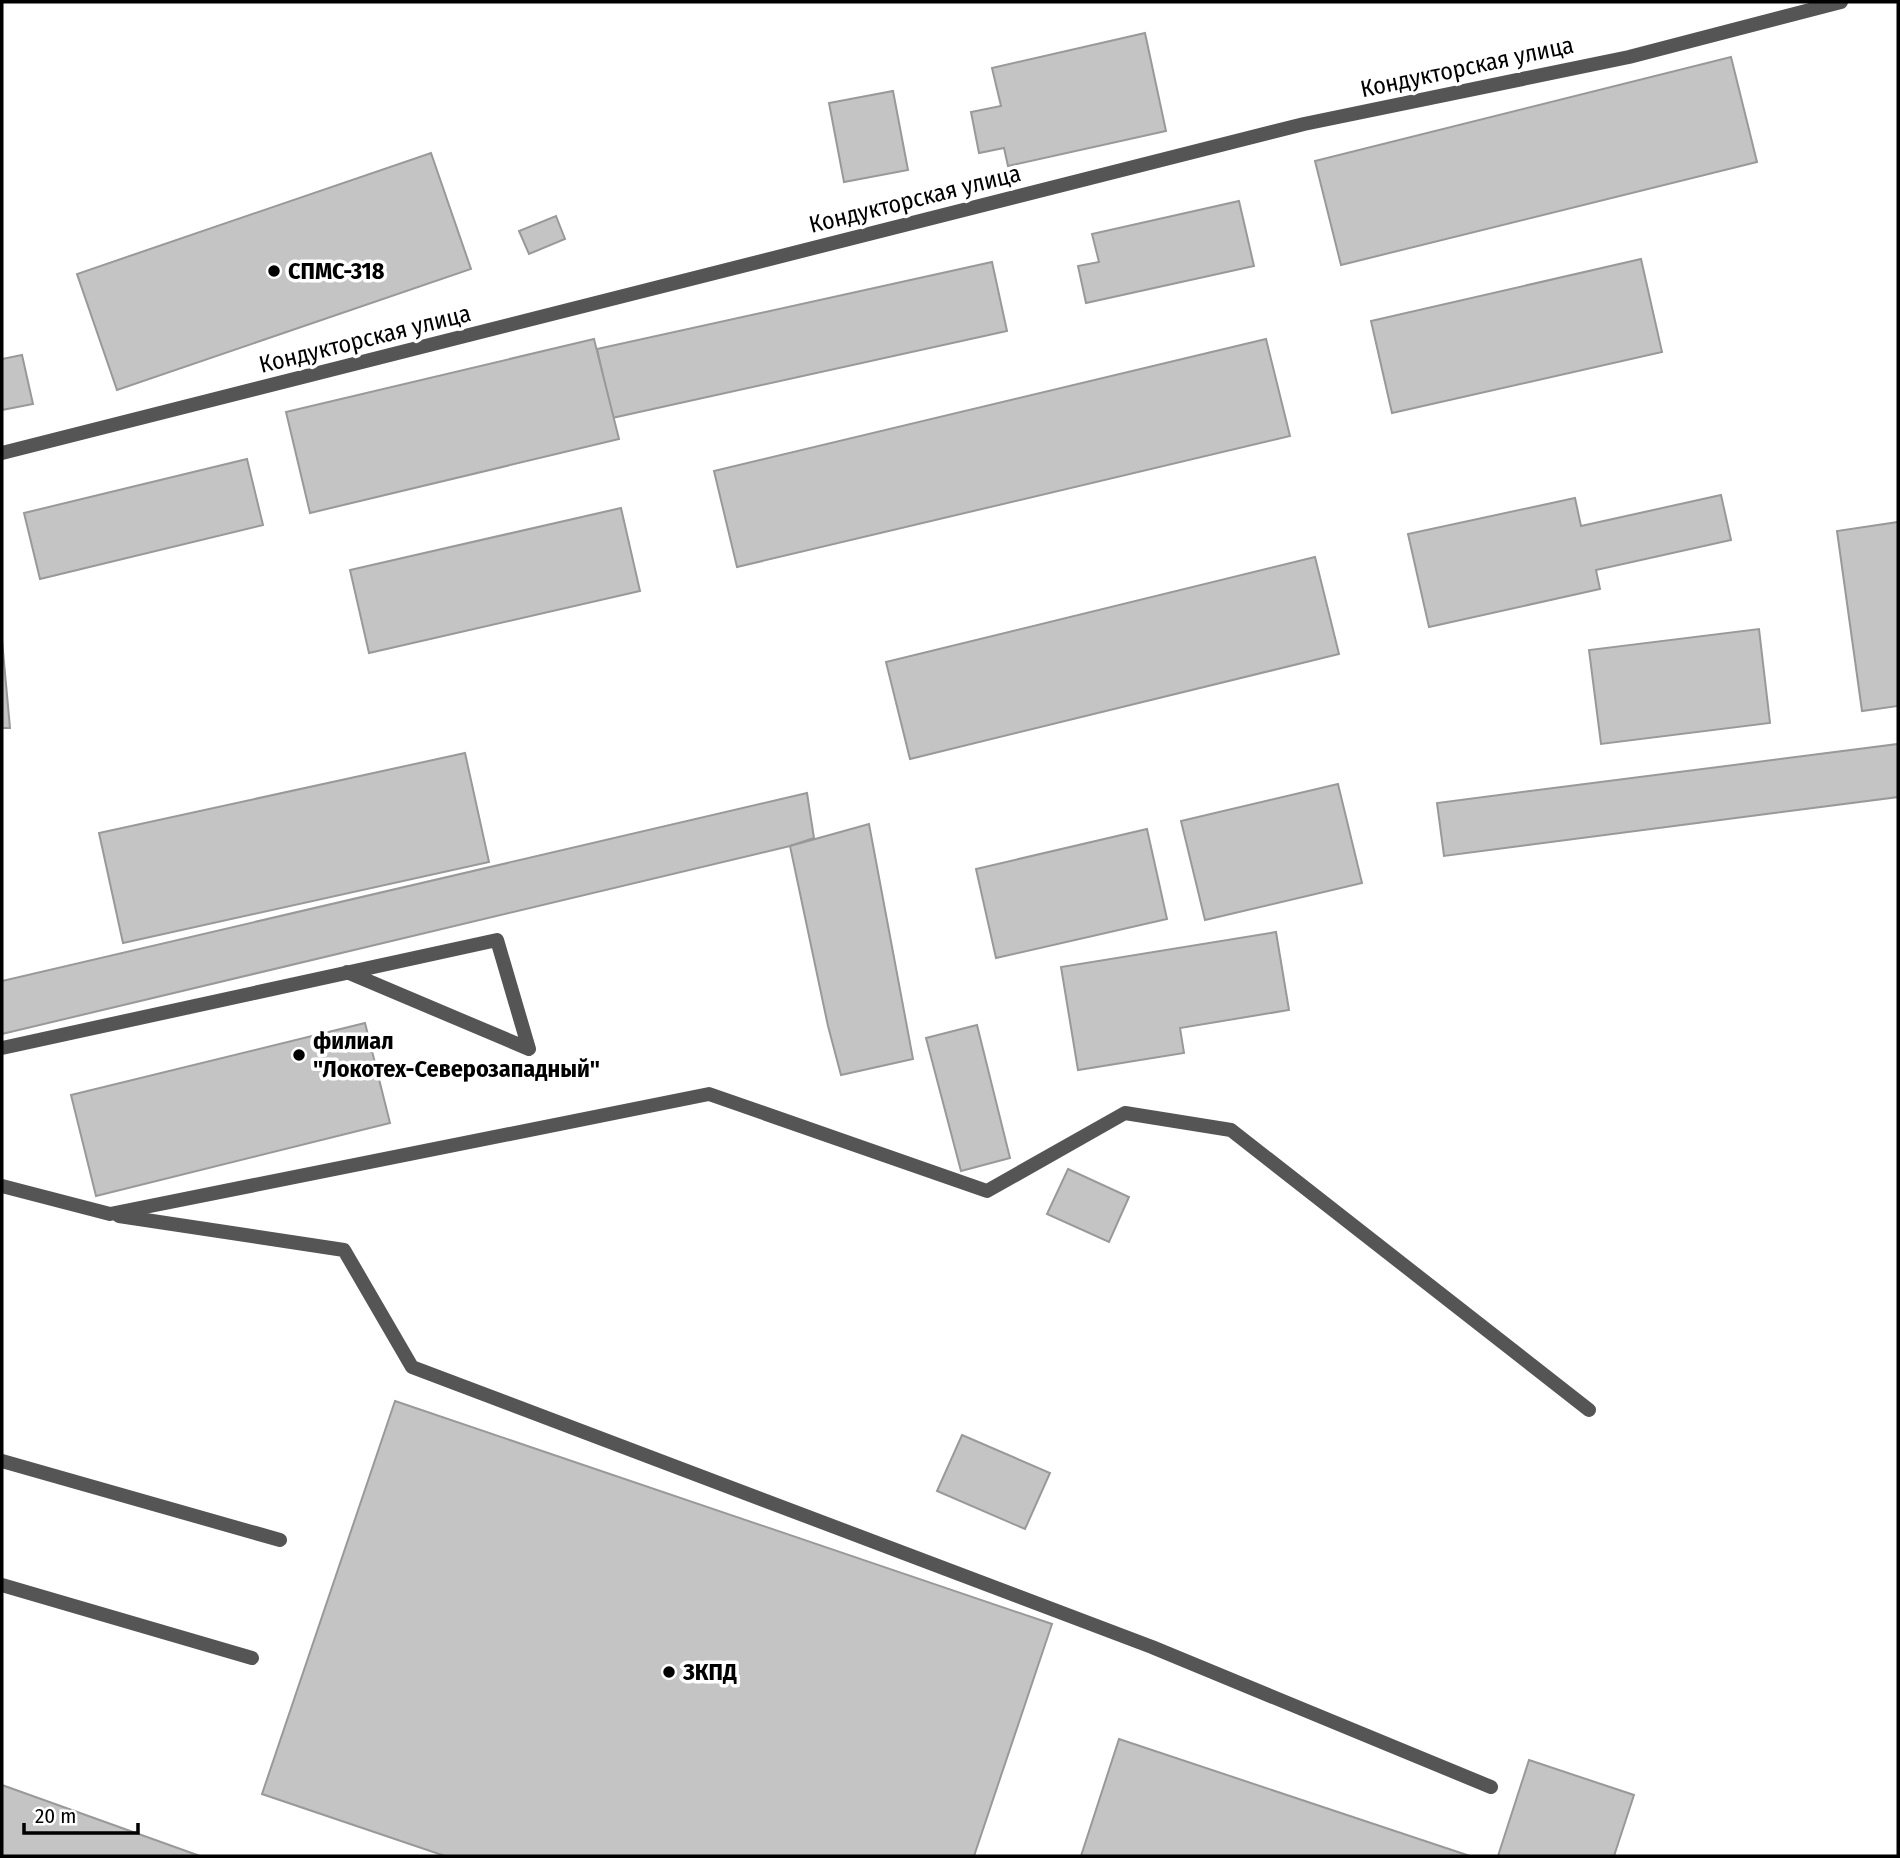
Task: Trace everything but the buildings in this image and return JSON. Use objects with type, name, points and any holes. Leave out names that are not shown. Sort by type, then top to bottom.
[{"type":"lane","name":"Кондукторская улица","points":[[2,453],[1304,124],[1629,57],[1842,2]]},
{"type":"lane","points":[[2,1048],[347,972],[497,940],[529,1049],[347,972]]},
{"type":"lane","points":[[110,1214],[709,1094],[987,1191],[1125,1113],[1231,1130],[1589,1410]]},
{"type":"lane","points":[[2,1186],[110,1214],[344,1250],[412,1367],[1152,1647],[1491,1787]]},
{"type":"lane","points":[[2,1461],[280,1541]]},
{"type":"lane","points":[[2,1585],[252,1658]]},
{"type":"place","name":"СПМС-318","points":[[274,271]]},
{"type":"place","name":"филиал \"Локотех-Северозападный\"","points":[[299,1055]]},
{"type":"place","name":"ЗКПД","points":[[669,1672]]}]
